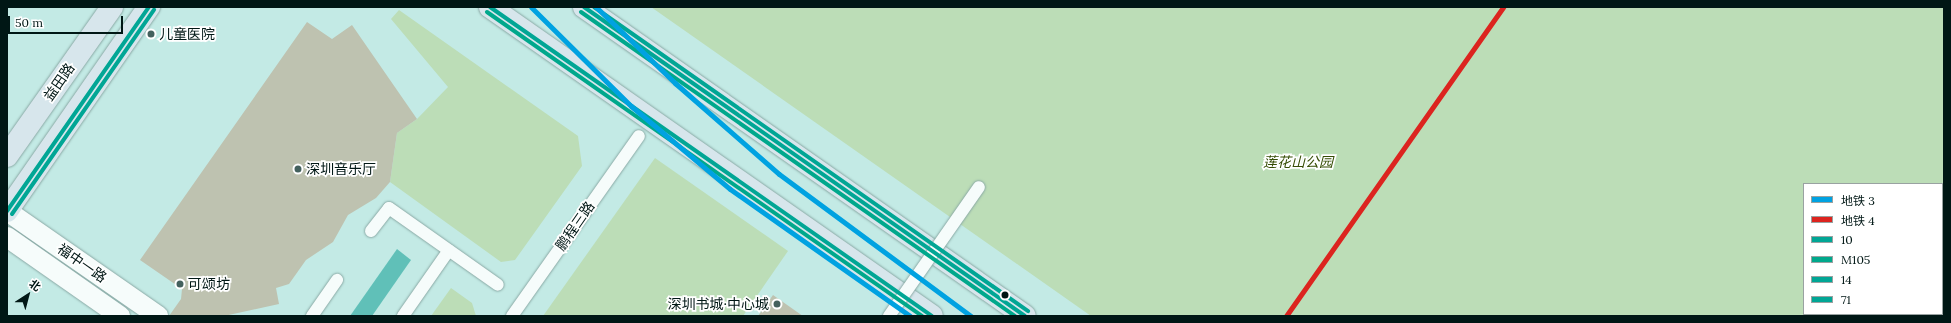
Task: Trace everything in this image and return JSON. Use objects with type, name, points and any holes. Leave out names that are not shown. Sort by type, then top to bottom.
[{"type":"main road","name":"益田路","points":[[7,156],[112,7]]},
{"type":"main road","points":[[7,211],[149,7]]},
{"type":"main road","points":[[490,7],[932,316]]},
{"type":"main road","points":[[584,7],[1025,316]]},
{"type":"street","name":"鹏程三路","points":[[512,316],[639,136]]},
{"type":"street","points":[[889,316],[979,187]]},
{"type":"street","points":[[371,231],[389,208],[498,285]]},
{"type":"street","name":"福中一路","points":[[7,211],[158,316]]},
{"type":"street","name":"福中一路","points":[[7,237],[120,316]]},
{"type":"street","points":[[403,316],[449,250]]},
{"type":"street","points":[[312,316],[337,280]]},
{"type":"green space","name":"莲花山公园","points":[[651,7],[1944,7],[1944,316],[1091,316]]},
{"type":"green space","points":[[399,10],[578,136],[582,166],[515,260],[501,262],[390,182],[397,133],[417,119],[448,87],[391,19]]},
{"type":"green space","points":[[655,158],[788,251],[743,316],[543,316]]},
{"type":"green space","points":[[451,288],[472,303],[476,316],[431,316]]},
{"type":"water","points":[[397,249],[411,260],[372,316],[350,316]]},
{"type":"building","name":"深圳音乐厅","points":[[307,22],[332,39],[352,25],[417,119],[397,133],[390,182],[376,198],[348,215],[333,242],[306,260],[289,284],[276,288],[279,304],[224,316],[169,316],[181,299],[182,289],[140,260]]},
{"type":"building","name":"深圳书城·中心城","points":[[773,295],[800,314],[803,316],[758,316]]},
{"type":"metro line","name":"3","points":[[531,7],[631,106],[730,189],[910,316]]},
{"type":"metro line","name":"3","points":[[596,7],[675,83],[779,174],[971,316]]},
{"type":"metro line","name":"4","points":[[1286,316],[1503,7]]},
{"type":"transit line","name":"10","points":[[7,211],[149,7]]},
{"type":"transit line","name":"10","points":[[490,7],[932,316]]},
{"type":"transit line","name":"10","points":[[584,7],[1025,316]]},
{"type":"transit line","name":"14","points":[[594,7],[1028,311]]},
{"type":"transit line","name":"71","points":[[12,214],[154,10]]},
{"type":"transit line","name":"M105","points":[[487,12],[922,316]]},
{"type":"transit line","name":"M105","points":[[581,12],[1015,316]]},
{"type":"place","name":"儿童医院","points":[[151,34]]},
{"type":"place","name":"深圳音乐厅","points":[[298,169]]},
{"type":"place","name":"可颂坊","points":[[180,284]]},
{"type":"place","name":"深圳书城·中心城","points":[[777,304]]}]
